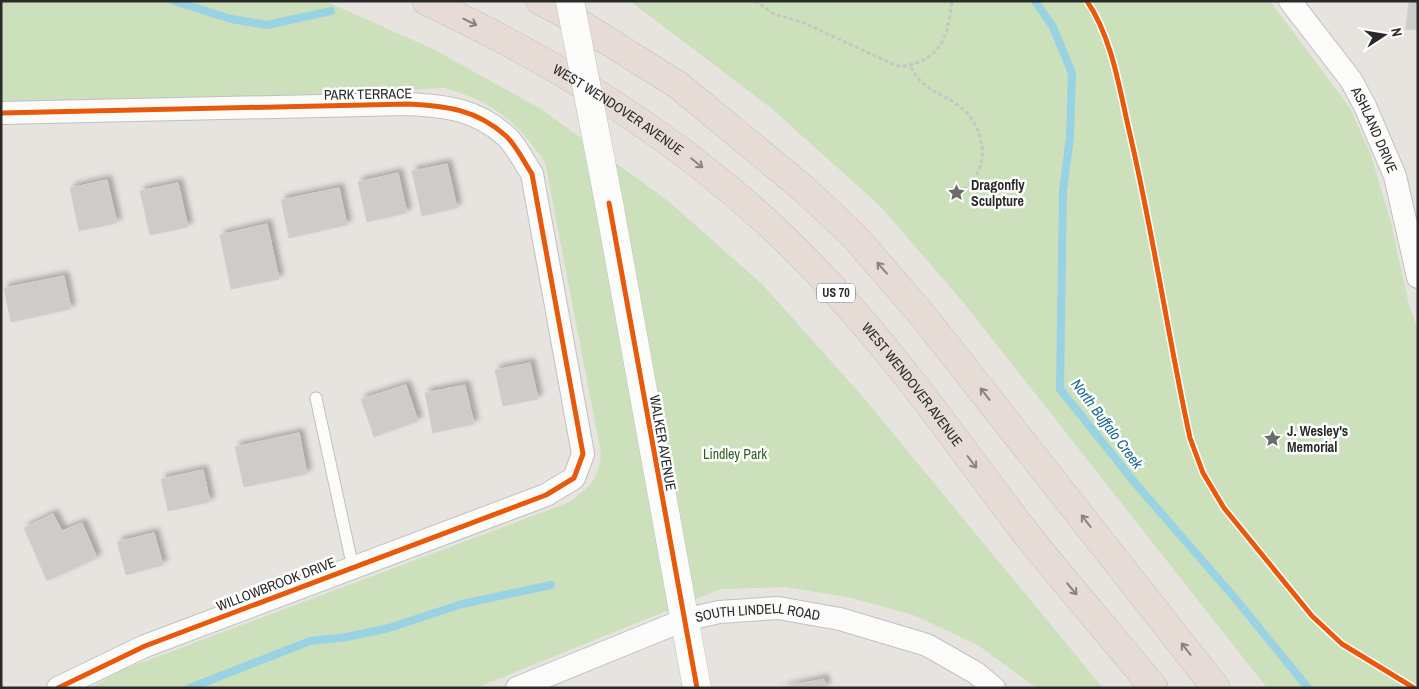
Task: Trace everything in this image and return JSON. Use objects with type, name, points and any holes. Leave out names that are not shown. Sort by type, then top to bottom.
[{"type":"highway","name":"WEST WENDOVER AVENUE","points":[[426,1],[545,61],[609,100],[679,149],[738,196],[857,316],[893,358],[1024,531],[1154,688]]},
{"type":"highway","points":[[540,1],[560,11],[678,85],[804,188],[855,238],[924,316],[1216,688]]},
{"type":"street","name":"WALKER AVENUE","points":[[570,1],[609,203],[697,688]]},
{"type":"street","name":"ASHLAND DRIVE","points":[[1290,1],[1351,80],[1365,106],[1395,176],[1418,277]]},
{"type":"street","name":"PARK TERRACE","points":[[1,113],[408,104],[442,106],[476,115],[507,136],[532,174],[583,454],[574,478],[546,495],[506,510]]},
{"type":"street","name":"WILLOWBROOK DRIVE","points":[[58,688],[145,646],[506,510]]},
{"type":"street","name":"SOUTH LINDELL ROAD","points":[[517,688],[684,620],[719,612],[778,608],[840,619],[927,645],[976,673],[994,688]]},
{"type":"lane","points":[[316,398],[353,568]]},
{"type":"path","points":[[755,1],[774,14],[802,22],[898,66],[911,67],[934,52],[944,40],[952,1]]},
{"type":"path","points":[[911,67],[916,78],[927,88],[959,106],[973,120],[982,142],[982,158],[976,176],[962,191]]},
{"type":"green space","name":"Lindley Park","points":[[1,1],[325,1],[433,49],[541,109],[667,200],[763,285],[863,397],[1103,688],[1037,688],[976,644],[913,615],[848,597],[784,587],[721,589],[476,688],[90,688],[122,670],[570,502],[588,487],[596,476],[601,453],[545,162],[514,124],[491,107],[445,88],[178,100],[1,101]]},
{"type":"green space","points":[[630,1],[1270,1],[1350,108],[1371,155],[1390,219],[1409,305],[1418,330],[1418,688],[1267,688],[963,302],[880,206],[771,108]]},
{"type":"building","points":[[1409,1],[1418,1],[1418,30],[1406,29]]},
{"type":"building","points":[[447,164],[457,208],[422,216],[412,171]]},
{"type":"building","points":[[398,173],[407,213],[367,222],[358,182]]},
{"type":"building","points":[[107,180],[117,223],[79,231],[70,188]]},
{"type":"building","points":[[178,183],[188,227],[150,235],[140,191]]},
{"type":"building","points":[[339,188],[347,225],[289,238],[281,200]]},
{"type":"building","points":[[267,224],[279,279],[231,289],[220,235]]},
{"type":"building","points":[[64,276],[71,309],[11,322],[4,288]]},
{"type":"building","points":[[530,363],[538,399],[503,406],[495,370]]},
{"type":"building","points":[[406,385],[418,421],[374,437],[361,399]]},
{"type":"building","points":[[465,385],[474,424],[433,433],[425,393]]},
{"type":"building","points":[[299,433],[307,474],[244,487],[235,447]]},
{"type":"building","points":[[203,470],[210,502],[168,511],[161,479]]},
{"type":"building","points":[[53,514],[62,531],[82,523],[97,558],[47,581],[24,528]]},
{"type":"building","points":[[154,533],[163,565],[126,575],[117,542]]},
{"type":"building","points":[[824,679],[826,688],[781,688]]},
{"type":"waterway","name":"North Buffalo Creek","points":[[174,1],[231,19],[267,25],[331,11]]},
{"type":"waterway","name":"North Buffalo Creek","points":[[1035,1],[1053,27],[1072,73],[1070,137],[1063,191],[1060,389],[1135,483],[1234,597],[1308,688]]},
{"type":"waterway","points":[[190,688],[310,641],[347,637],[389,628],[462,604],[551,585]]},
{"type":"cycle path","points":[[1087,1],[1103,31],[1114,63],[1146,207],[1190,438],[1203,473],[1224,508],[1312,616],[1342,644],[1414,688]]},
{"type":"cycle path","points":[[1,113],[408,104],[435,106],[460,111],[495,127],[510,140],[532,174],[583,454],[574,478],[546,495],[145,646],[58,688]]},
{"type":"cycle path","points":[[609,203],[697,688]]},
{"type":"place","name":"Dragonfly Sculpture","points":[[957,193]]},
{"type":"place","name":"J. Wesley's Memorial","points":[[1273,439]]}]
